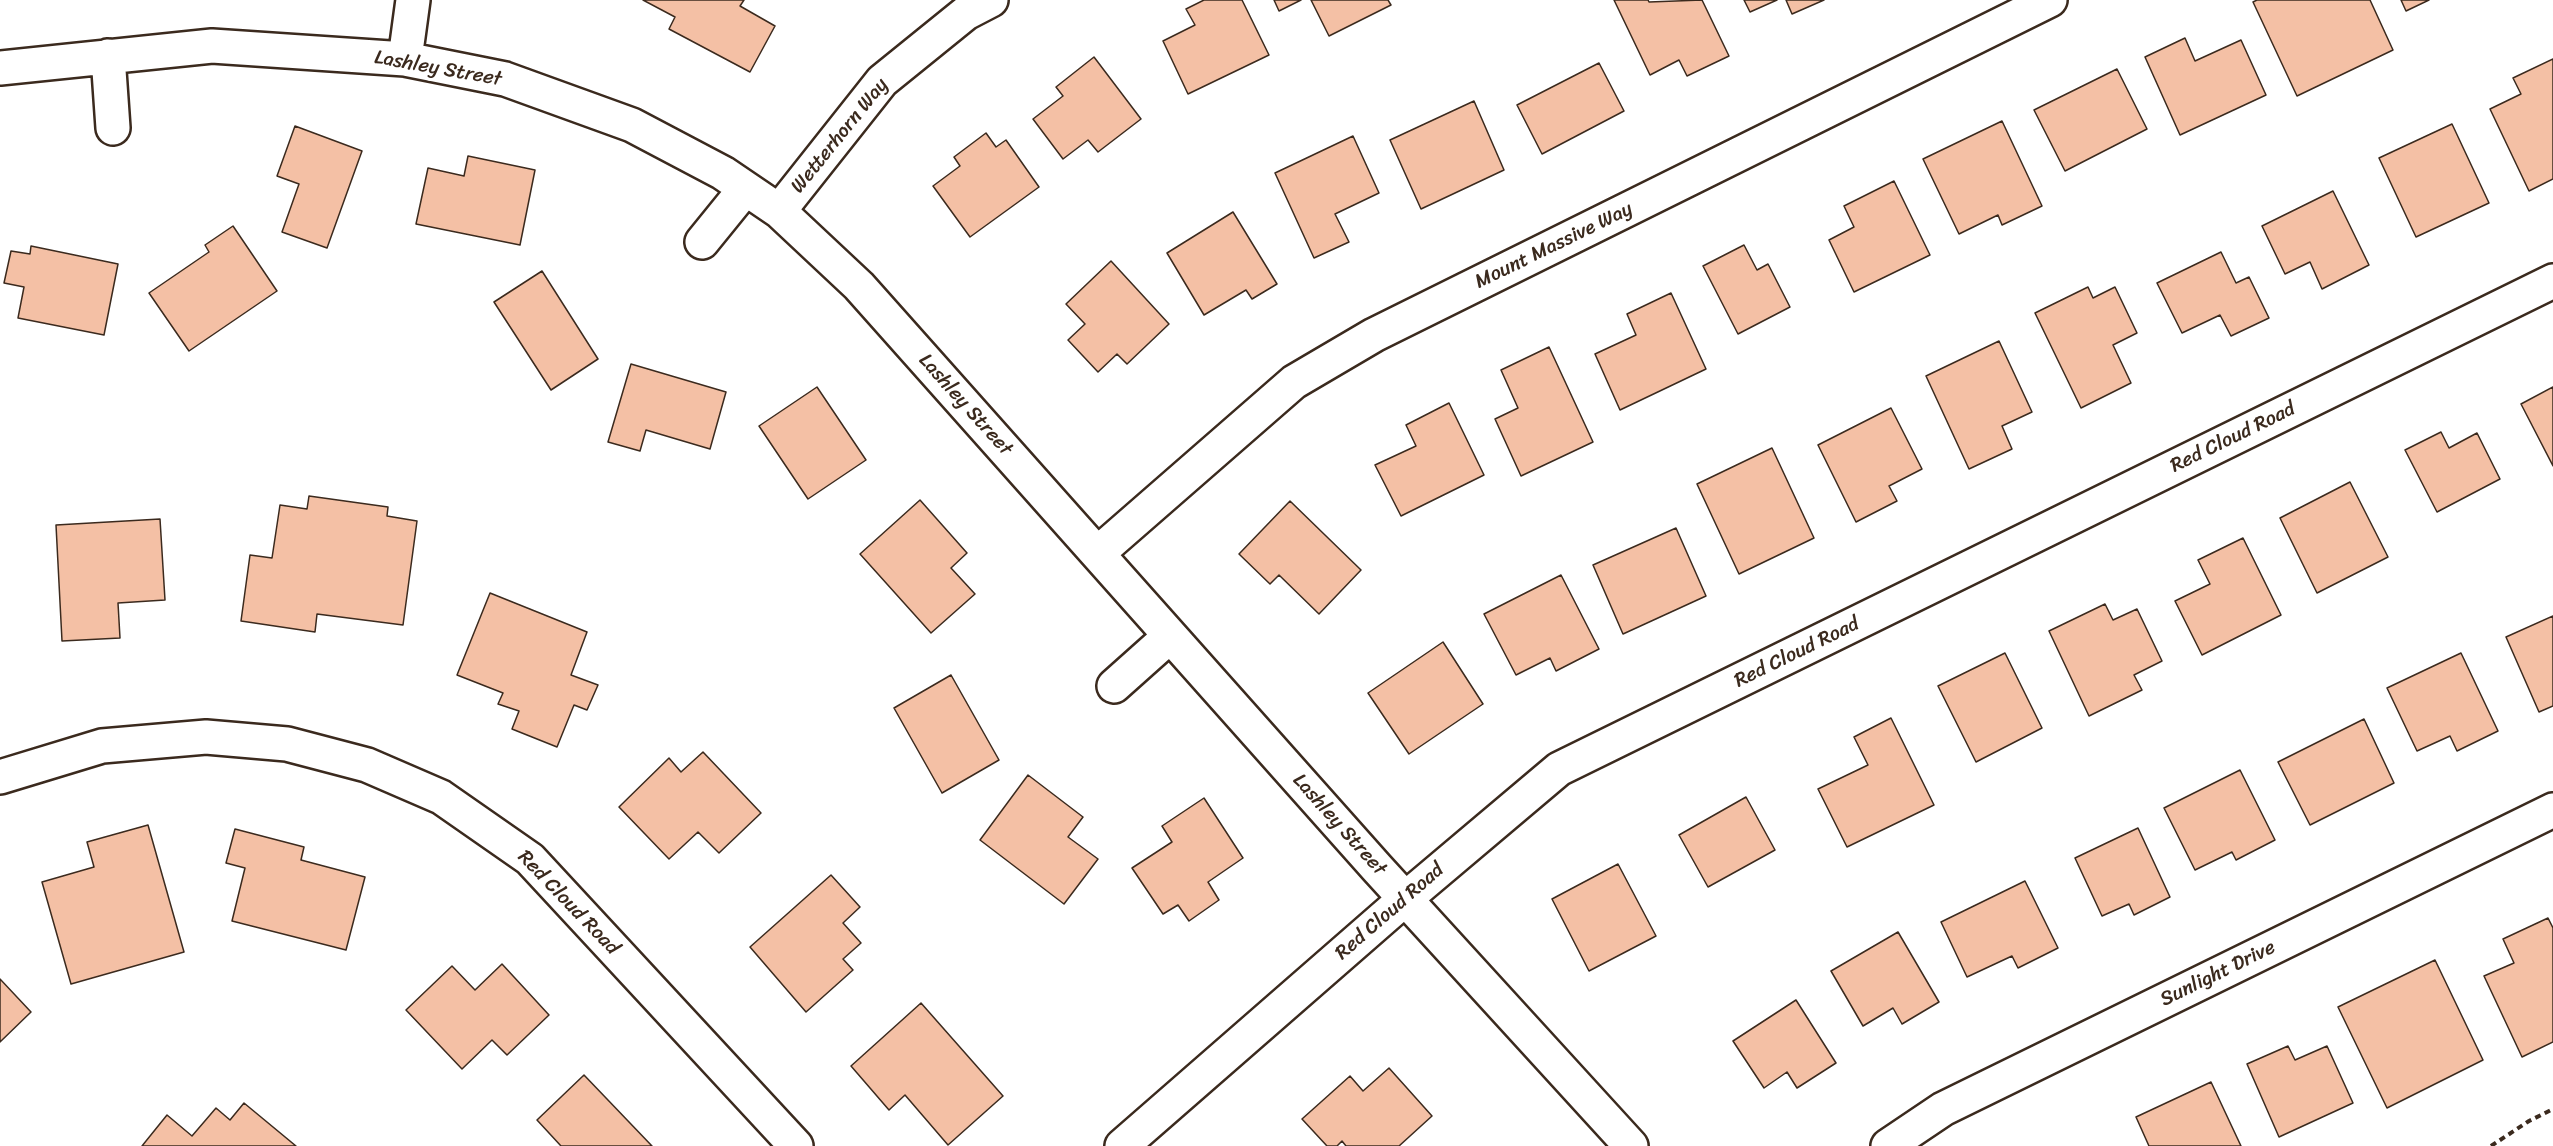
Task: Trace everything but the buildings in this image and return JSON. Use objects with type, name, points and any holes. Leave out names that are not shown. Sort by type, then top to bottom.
[{"type":"street","points":[[405,59],[413,0]]},
{"type":"street","name":"Wetterhorn Way","points":[[779,211],[882,81],[966,13],[991,0]]},
{"type":"street","name":"Mount Massive Way","points":[[1098,553],[1294,382],[1374,335],[2050,0]]},
{"type":"street","name":"Lashley Street","points":[[0,68],[212,46],[405,59],[505,79],[632,125],[723,173],[779,211],[859,286],[1405,899],[1631,1146]]},
{"type":"street","points":[[108,56],[113,128]]},
{"type":"street","points":[[702,242],[745,189]]},
{"type":"street","name":"Red Cloud Road","points":[[1122,1146],[1405,899],[1559,769],[2553,281]]},
{"type":"street","points":[[1114,686],[1170,636]]},
{"type":"street","name":"Red Cloud Road","points":[[0,777],[102,746],[206,737],[287,744],[367,765],[441,797],[530,859],[796,1146]]},
{"type":"street","name":"Sunlight Drive","points":[[1888,1146],[1943,1109],[2553,810]]},
{"type":"path","points":[[2491,1146],[2529,1121],[2553,1109]]}]
